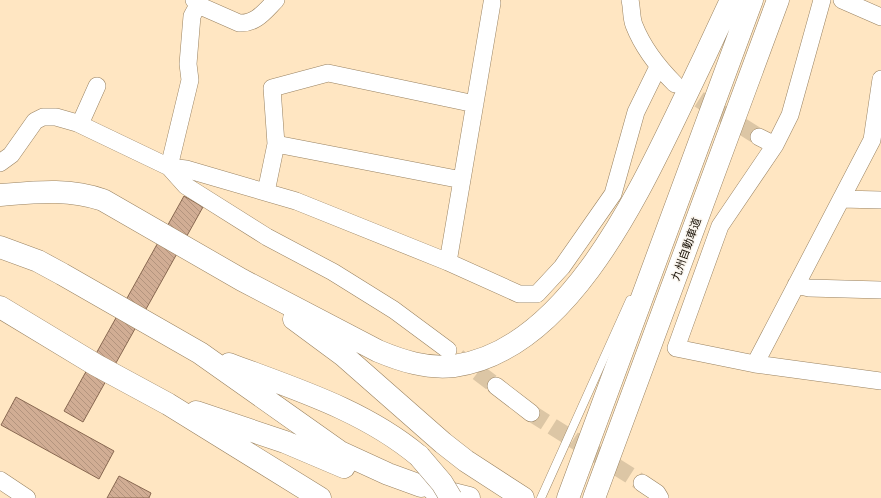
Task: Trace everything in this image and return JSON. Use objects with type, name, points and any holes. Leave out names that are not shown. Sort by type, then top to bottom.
[{"type":"highway","points":[[0,195],[68,191],[86,194],[103,200],[242,280],[398,360],[417,365],[435,367],[453,366],[488,357],[504,349],[535,326],[553,310],[588,272],[624,216],[663,143],[731,0]]},
{"type":"highway","points":[[570,493],[752,0]]},
{"type":"highway","name":"九州自動車道","points":[[594,498],[778,0]]},
{"type":"highway","points":[[610,498],[695,225]]},
{"type":"highway","points":[[0,247],[38,262],[62,274],[200,353],[340,452],[388,474],[421,486]]},
{"type":"highway","points":[[242,280],[344,356],[443,443],[466,461],[523,498]]},
{"type":"highway","points":[[0,307],[96,365],[168,404],[320,498]]},
{"type":"highway","points":[[200,353],[338,407],[388,433],[419,456],[442,483],[451,498]]},
{"type":"highway","points":[[168,404],[255,431],[360,473],[469,498]]},
{"type":"street","points":[[169,167],[190,80],[188,64],[192,16],[196,2],[239,24],[244,24],[258,18],[276,0]]},
{"type":"street","points":[[630,0],[633,24],[658,67],[675,84]]},
{"type":"street","points":[[822,0],[790,115],[775,145],[720,226],[676,348],[755,364],[881,381]]},
{"type":"street","points":[[842,0],[881,17]]},
{"type":"street","points":[[448,262],[492,3]]},
{"type":"street","points":[[0,163],[11,155],[36,121],[43,117],[56,117],[80,124],[169,167],[186,169],[296,201],[448,262],[519,294],[537,294],[562,267],[613,194],[636,112],[658,67]]},
{"type":"street","points":[[266,192],[276,144],[272,88],[328,74],[475,104]]},
{"type":"street","points":[[755,364],[872,140],[879,110],[881,79]]},
{"type":"street","points":[[80,124],[97,86]]},
{"type":"street","points":[[759,137],[775,145]]},
{"type":"street","points":[[276,144],[462,180]]},
{"type":"street","points":[[169,167],[186,186],[267,237],[339,276],[394,310],[448,350]]},
{"type":"street","points":[[841,199],[881,200]]},
{"type":"street","points":[[796,285],[809,288],[881,290]]},
{"type":"street","points":[[496,386],[531,413]]},
{"type":"street","points":[[0,480],[28,498]]},
{"type":"street","points":[[642,483],[656,493],[660,498]]},
{"type":"lane","points":[[639,280],[685,180]]},
{"type":"lane","points":[[541,498],[633,294]]},
{"type":"building","points":[[184,196],[203,207],[83,422],[64,411]]},
{"type":"building","points":[[16,397],[114,451],[99,479],[1,425]]},
{"type":"building","points":[[119,476],[151,493],[149,498],[107,498]]},
{"type":"tunnel","points":[[678,86],[759,137]]},
{"type":"tunnel","points":[[458,357],[496,386]]},
{"type":"tunnel","points":[[531,413],[642,483]]}]
